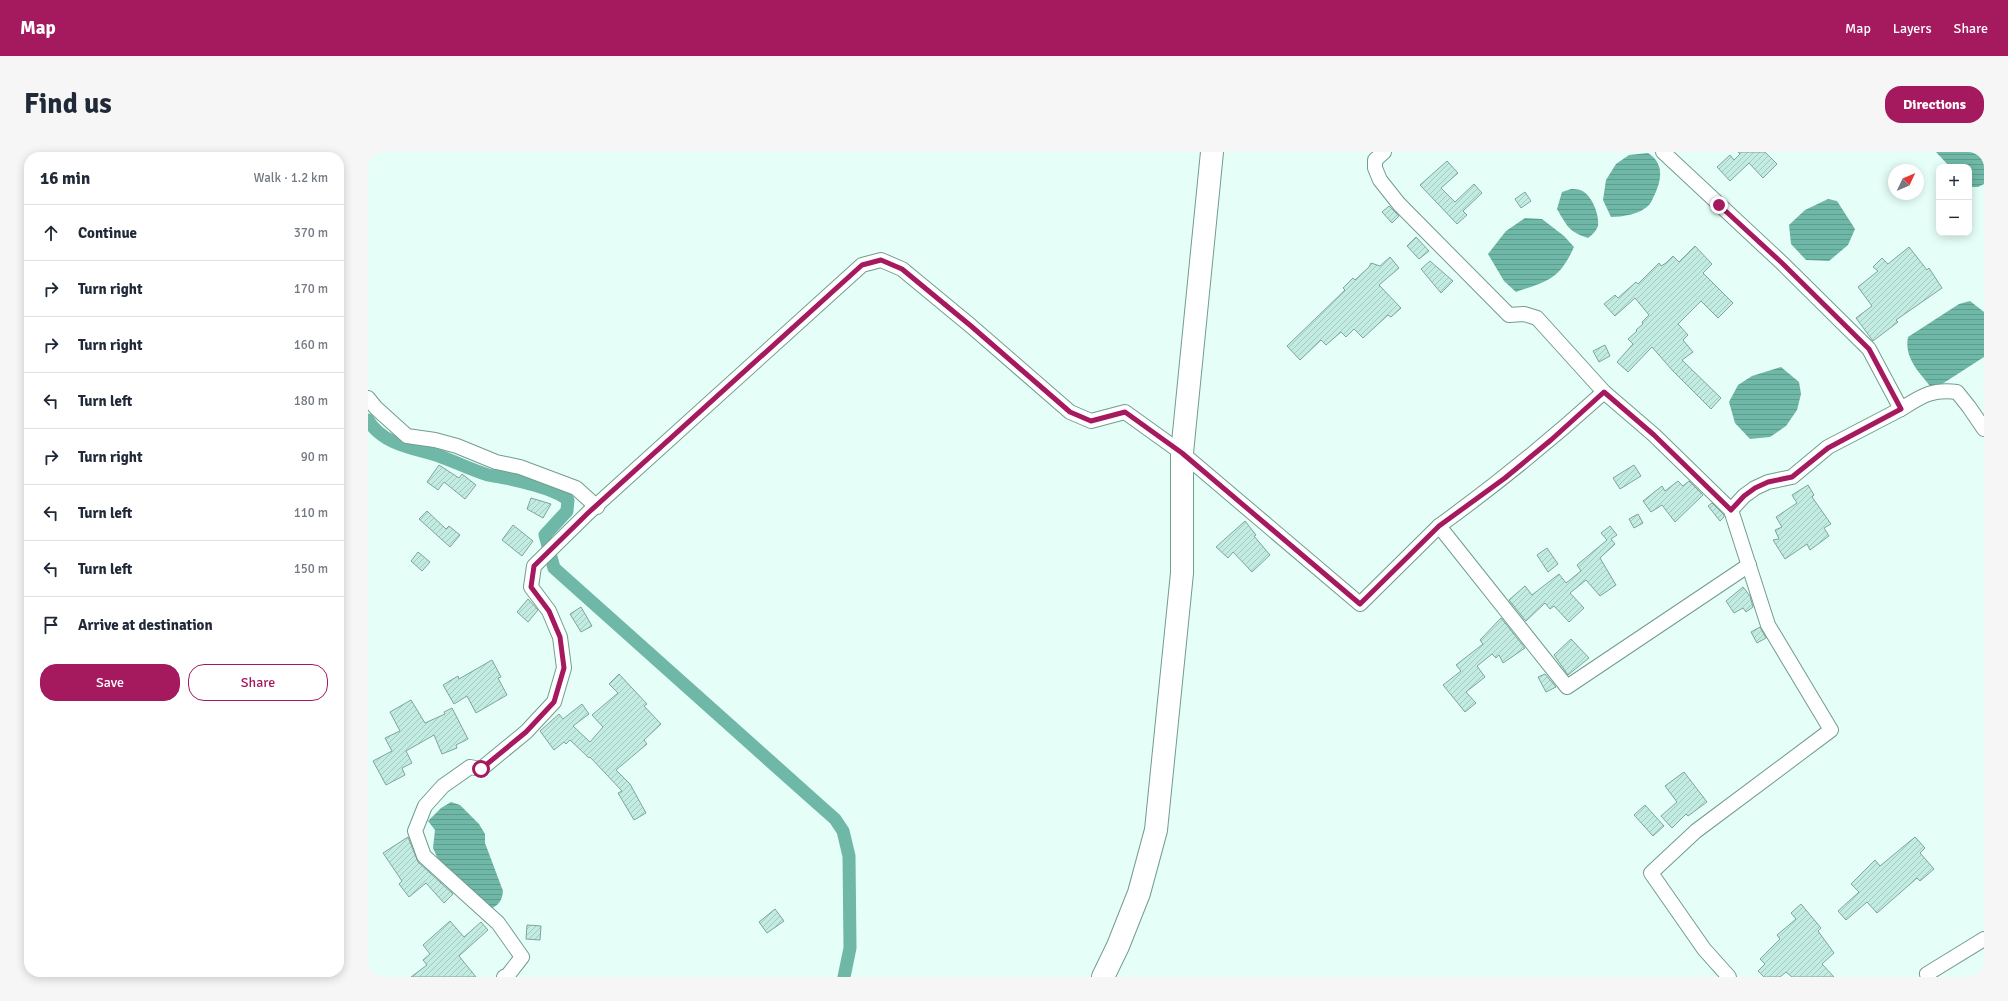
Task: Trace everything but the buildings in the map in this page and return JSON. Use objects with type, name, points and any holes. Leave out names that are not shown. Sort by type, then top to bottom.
[{"type":"main road","points":[[1103,977],[1118,946],[1139,893],[1156,830],[1182,573],[1182,453],[1212,152]]},
{"type":"street","points":[[1384,152],[1375,160],[1375,168],[1380,180],[1399,204],[1509,315],[1524,314],[1537,318],[1604,392],[1654,435],[1731,510],[1768,625],[1831,730],[1696,831],[1652,873],[1704,949],[1729,977]]},
{"type":"street","points":[[1663,152],[1782,263],[1869,349],[1901,409]]},
{"type":"street","points":[[504,977],[508,975],[522,957],[498,923],[424,856],[415,831],[425,806],[443,786],[470,767],[481,769],[526,732],[554,702],[564,668],[560,637],[549,611],[531,587],[534,566],[592,510],[862,265],[881,260],[902,269],[971,326],[1070,412],[1091,421],[1125,412],[1182,453],[1360,604],[1439,526],[1505,478],[1551,440],[1604,392]]},
{"type":"street","points":[[1731,510],[1744,496],[1755,488],[1768,482],[1792,477],[1828,448],[1901,409],[1922,396],[1940,390],[1957,392],[1970,407],[1984,429]]},
{"type":"street","points":[[368,398],[376,408],[407,436],[435,440],[457,446],[496,462],[520,467],[576,488],[592,510]]},
{"type":"street","points":[[1439,526],[1567,687],[1749,564]]},
{"type":"street","points":[[1928,977],[1927,974],[1984,939]]},
{"type":"shaded area","points":[[1936,152],[1984,152],[1984,184],[1978,187],[1972,187],[1972,164],[1947,164]]},
{"type":"shaded area","points":[[1648,153],[1657,162],[1660,172],[1659,183],[1651,202],[1646,208],[1636,213],[1626,216],[1611,217],[1603,200],[1606,180],[1616,164],[1629,155]]},
{"type":"shaded area","points":[[1571,189],[1579,190],[1588,195],[1598,216],[1598,226],[1588,238],[1572,231],[1563,220],[1557,209],[1562,192]]},
{"type":"shaded area","points":[[1828,199],[1837,201],[1855,229],[1848,245],[1829,261],[1806,260],[1791,244],[1789,225],[1805,210]]},
{"type":"shaded area","points":[[1525,218],[1542,219],[1564,236],[1574,247],[1569,258],[1551,278],[1516,292],[1504,281],[1488,254],[1506,231]]},
{"type":"shaded area","points":[[1970,301],[1984,312],[1984,357],[1939,386],[1931,387],[1917,370],[1910,358],[1907,345],[1908,337],[1959,304]]},
{"type":"shaded area","points":[[1781,367],[1799,382],[1801,394],[1797,410],[1786,426],[1770,437],[1750,439],[1735,423],[1729,402],[1738,385],[1752,376]]},
{"type":"shaded area","points":[[451,802],[460,805],[479,824],[485,834],[485,843],[503,891],[500,902],[490,909],[465,888],[438,859],[433,848],[435,830],[428,821],[441,808]]},
{"type":"waterway","points":[[368,420],[374,428],[390,440],[410,448],[439,456],[488,475],[516,480],[555,492],[568,500],[567,511],[545,535],[554,568],[835,819],[843,831],[849,856],[850,948],[844,977]]},
{"type":"route","points":[[481,769],[526,732],[554,702],[564,668],[560,637],[549,611],[531,587],[534,566],[588,513],[597,507],[862,265],[881,260],[902,269],[971,326],[1070,412],[1091,421],[1125,412],[1182,453],[1360,604],[1439,526],[1505,478],[1551,440],[1604,392],[1654,435],[1731,510],[1744,496],[1755,488],[1768,482],[1792,477],[1803,466],[1828,448],[1901,409],[1869,349],[1782,263],[1719,205]]}]
